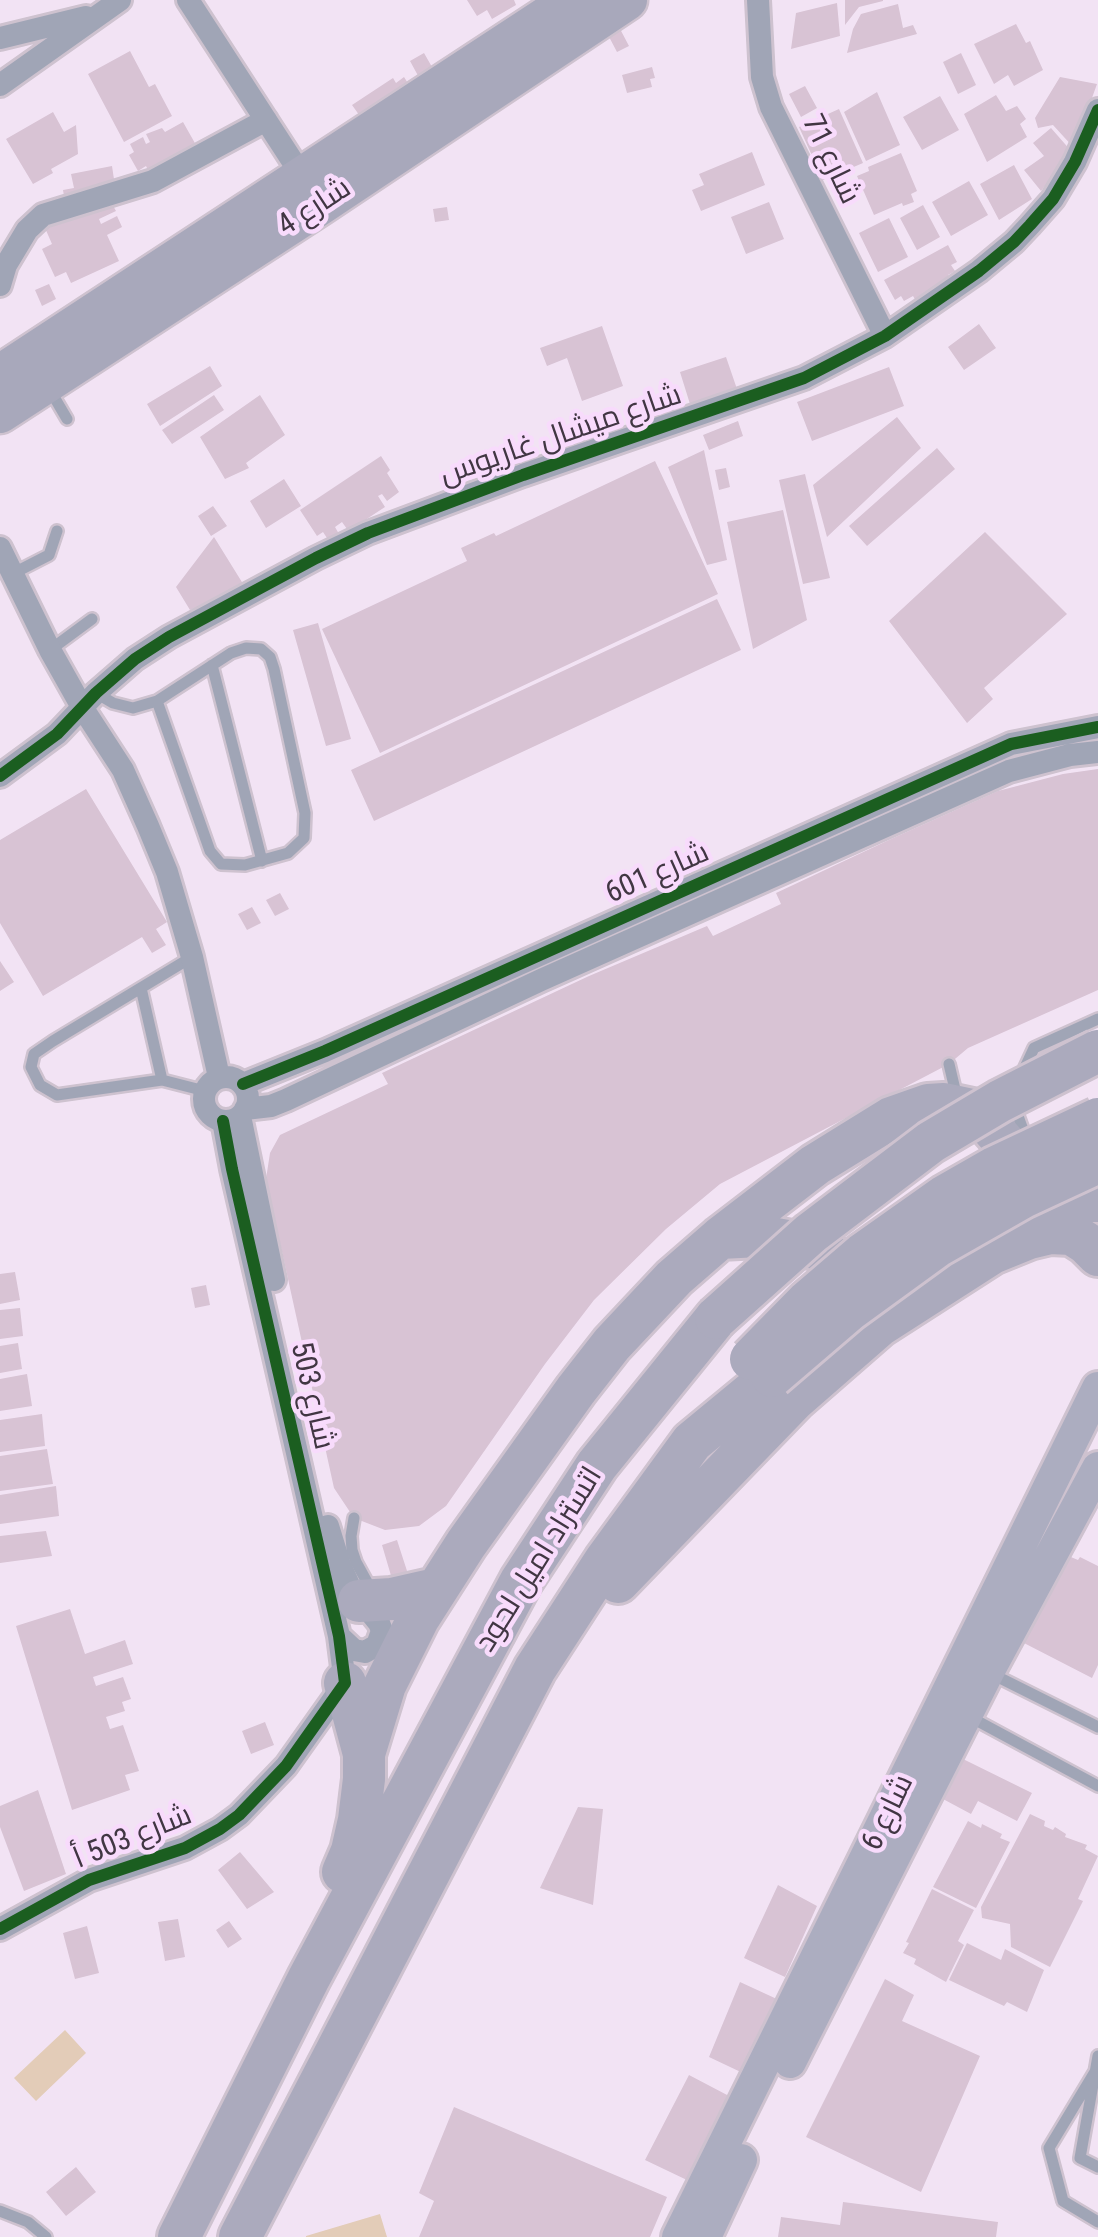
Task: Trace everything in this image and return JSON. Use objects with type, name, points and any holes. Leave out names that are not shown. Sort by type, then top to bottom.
[{"type":"highway","name":"شارع 4","points":[[0,413],[312,192],[572,0]]},
{"type":"highway","name":"شارع 4","points":[[0,375],[312,192],[627,0]]},
{"type":"highway","name":"اتستراد اميل لحود","points":[[179,2237],[309,1978],[521,1582],[598,1465],[716,1318],[811,1233],[931,1142],[1098,1051]]},
{"type":"highway","points":[[364,1754],[385,1686],[436,1589],[565,1405],[612,1344],[674,1278],[815,1166],[892,1118],[944,1104],[972,1110],[984,1119],[1038,1181],[1082,1223],[992,1253],[880,1325],[794,1400],[535,1669]]},
{"type":"highway","points":[[692,1442],[751,1359],[807,1302],[864,1254],[945,1196],[1098,1118]]},
{"type":"highway","name":"اتستراد اميل لحود","points":[[240,2237],[535,1669],[692,1442],[849,1310],[937,1246],[1023,1196],[1098,1162]]},
{"type":"highway","points":[[720,1238],[759,1236],[821,1250],[860,1280],[880,1325]]},
{"type":"highway","points":[[359,1613],[436,1589]]},
{"type":"highway","points":[[309,1978],[360,1820],[364,1754],[344,1683]]},
{"type":"main road","name":"شارع 6","points":[[705,2237],[976,1665],[1098,1388]]},
{"type":"main road","name":"شارع 6","points":[[976,1665],[1098,1468]]},
{"type":"main road","name":"شارع 6","points":[[678,2237],[955,1709]]},
{"type":"street","points":[[4,82],[120,0]]},
{"type":"street","points":[[188,0],[312,192]]},
{"type":"street","name":"شارع 71","points":[[758,0],[762,77],[771,107],[885,336]]},
{"type":"street","points":[[0,38],[100,14]]},
{"type":"street","points":[[0,50],[6,60],[4,82]]},
{"type":"street","name":"شارع ميشال غاريوس","points":[[0,776],[57,734],[135,658],[368,532],[804,378],[885,336],[1014,242],[1053,200],[1098,110]]},
{"type":"street","points":[[0,285],[6,265],[27,230],[43,215],[153,181],[266,120]]},
{"type":"street","points":[[0,548],[50,650],[89,700],[167,872],[192,957],[212,1084],[204,1105],[215,1118],[236,1115],[248,1101],[243,1084],[236,1079],[228,1076],[212,1084]]},
{"type":"street","name":"شارع 601","points":[[243,1084],[1011,744],[1098,727]]},
{"type":"street","name":"شارع 601","points":[[236,1115],[286,1100],[544,986],[1009,771],[1098,752]]},
{"type":"street","name":"شارع 503","points":[[236,1115],[325,1514],[359,1613]]},
{"type":"street","name":"شارع 503","points":[[236,1115],[232,1169],[359,1613],[344,1683]]},
{"type":"street","name":"شارع 503 أ","points":[[0,1928],[89,1880],[185,1848],[229,1822],[286,1766],[344,1683]]},
{"type":"lane","points":[[46,382],[67,419]]},
{"type":"lane","points":[[12,574],[49,554],[57,532]]},
{"type":"lane","points":[[50,650],[92,618]]},
{"type":"lane","points":[[89,700],[132,708],[157,701],[231,653],[255,647],[266,652],[274,669],[304,814],[304,838],[288,853],[245,866],[221,864],[210,851],[157,701]]},
{"type":"lane","points":[[212,666],[262,860]]},
{"type":"lane","points":[[192,957],[34,1054],[31,1067],[40,1085],[57,1095],[162,1080],[212,1084]]},
{"type":"lane","points":[[141,988],[162,1080]]},
{"type":"lane","points":[[1082,1223],[1033,1156],[1011,1097],[1034,1048],[1098,1019]]},
{"type":"lane","points":[[949,1064],[960,1107]]},
{"type":"lane","points":[[354,1518],[351,1536],[359,1613]]},
{"type":"lane","points":[[976,1665],[1098,1727]]},
{"type":"lane","points":[[955,1709],[1098,1786]]},
{"type":"lane","points":[[1098,2056],[1080,2158],[1098,2167]]},
{"type":"lane","points":[[1096,2070],[1050,2148],[1063,2201],[1098,2222]]},
{"type":"lane","points":[[0,2211],[28,2222],[46,2237]]},
{"type":"shaded area","points":[[65,2030],[86,2053],[36,2101],[14,2078]]},
{"type":"shaded area","points":[[380,2214],[387,2237],[306,2237],[306,2236]]},
{"type":"building","points":[[467,0],[514,0],[516,5],[492,19],[487,10],[477,16]]},
{"type":"building","points":[[845,0],[883,1],[859,7],[845,25]]},
{"type":"building","points":[[837,3],[840,36],[791,49],[796,13]]},
{"type":"building","points":[[898,4],[903,28],[913,25],[917,34],[847,53],[861,14]]},
{"type":"building","points":[[1016,24],[1026,43],[1030,41],[1043,70],[1014,86],[1008,75],[994,84],[974,44]]},
{"type":"building","points":[[619,27],[629,46],[617,52],[607,33]]},
{"type":"building","points":[[130,51],[149,87],[155,84],[172,116],[124,142],[88,74]]},
{"type":"building","points":[[424,53],[436,74],[422,83],[410,61]]},
{"type":"building","points":[[961,53],[976,85],[958,94],[943,62]]},
{"type":"building","points":[[652,67],[652,87],[627,93],[622,75]]},
{"type":"building","points":[[404,77],[411,88],[362,119],[352,105],[393,78],[396,83]]},
{"type":"building","points":[[1060,77],[1097,84],[1074,148],[1053,125],[1038,128],[1035,118]]},
{"type":"building","points":[[805,86],[817,108],[801,117],[789,94]]},
{"type":"building","points":[[877,92],[900,145],[866,161],[844,112]]},
{"type":"building","points":[[996,95],[1006,111],[1017,106],[1026,119],[1020,124],[1027,137],[987,162],[964,114]]},
{"type":"building","points":[[940,96],[959,130],[922,150],[903,117]]},
{"type":"building","points":[[839,109],[863,163],[823,180],[799,127]]},
{"type":"building","points":[[53,112],[64,132],[76,125],[78,154],[33,184],[6,139]]},
{"type":"building","points":[[183,122],[196,145],[151,176],[146,166],[138,171],[129,155],[134,152],[130,144],[143,137],[146,144],[150,142],[146,134],[162,128],[165,132]]},
{"type":"building","points":[[1051,128],[1072,152],[1041,191],[1024,170],[1044,156],[1033,143]]},
{"type":"building","points":[[752,152],[765,185],[701,211],[692,190],[704,185],[699,174]]},
{"type":"building","points":[[901,153],[917,191],[911,194],[914,202],[874,215],[857,176]]},
{"type":"building","points":[[1014,165],[1032,199],[999,220],[980,184]]},
{"type":"building","points":[[112,166],[115,186],[64,196],[63,190],[74,188],[71,174]]},
{"type":"building","points":[[969,181],[988,215],[951,236],[932,202]]},
{"type":"building","points":[[111,202],[116,211],[99,219],[101,224],[117,216],[122,227],[107,235],[119,261],[71,283],[66,272],[55,277],[42,249],[52,244],[45,228],[92,205]]},
{"type":"building","points":[[769,202],[784,239],[746,254],[731,217]]},
{"type":"building","points":[[923,205],[940,237],[917,250],[900,218]]},
{"type":"building","points":[[447,207],[449,220],[435,222],[433,209]]},
{"type":"building","points":[[889,218],[908,257],[878,272],[859,233]]},
{"type":"building","points":[[948,245],[957,262],[951,265],[955,271],[948,275],[951,282],[916,301],[913,296],[895,300],[884,280]]},
{"type":"building","points":[[49,284],[56,299],[42,306],[35,290]]},
{"type":"building","points":[[979,324],[996,348],[964,370],[948,347]]},
{"type":"building","points":[[602,326],[623,386],[582,401],[567,358],[547,366],[540,348]]},
{"type":"building","points":[[726,357],[737,389],[690,404],[680,372]]},
{"type":"building","points":[[210,366],[222,386],[160,426],[147,404]]},
{"type":"building","points":[[889,367],[904,406],[812,441],[797,402]]},
{"type":"building","points":[[214,395],[224,410],[172,444],[162,430]]},
{"type":"building","points":[[260,395],[285,435],[246,463],[249,468],[225,479],[200,437]]},
{"type":"building","points":[[897,417],[921,448],[827,537],[813,485]]},
{"type":"building","points":[[738,421],[743,436],[709,450],[703,435]]},
{"type":"building","points":[[937,448],[955,469],[867,546],[849,526]]},
{"type":"building","points":[[704,450],[727,560],[707,565],[668,467]]},
{"type":"building","points":[[381,456],[399,492],[387,501],[382,494],[378,496],[385,507],[356,526],[360,531],[352,536],[342,522],[335,527],[339,534],[329,541],[323,532],[317,536],[300,510]]},
{"type":"building","points":[[655,461],[718,594],[380,753],[322,629],[467,561],[461,548],[494,533],[496,536]]},
{"type":"building","points":[[726,468],[730,487],[719,490],[715,470]]},
{"type":"building","points":[[805,474],[830,578],[803,584],[779,480]]},
{"type":"building","points":[[284,479],[301,506],[266,528],[250,501]]},
{"type":"building","points":[[213,506],[227,526],[211,536],[198,516]]},
{"type":"building","points":[[783,510],[807,620],[753,649],[727,522]]},
{"type":"building","points":[[985,532],[1067,614],[984,688],[993,699],[967,723],[889,621]]},
{"type":"building","points":[[214,537],[245,587],[190,610],[176,587]]},
{"type":"building","points":[[717,599],[741,650],[374,821],[351,770]]},
{"type":"building","points":[[318,623],[351,739],[326,746],[293,630]]},
{"type":"building","points":[[1098,769],[1098,990],[968,1048],[949,1064],[720,1184],[666,1229],[594,1300],[446,1506],[419,1526],[385,1530],[354,1518],[334,1488],[266,1179],[270,1153],[280,1135],[388,1084],[382,1073],[589,976],[707,926],[713,936],[781,904],[776,893],[998,791]]},
{"type":"building","points":[[86,789],[167,922],[156,929],[166,945],[152,953],[142,937],[43,996],[0,923],[0,840]]},
{"type":"building","points":[[280,893],[289,909],[275,916],[266,900]]},
{"type":"building","points":[[252,907],[261,923],[247,930],[238,914]]},
{"type":"building","points":[[0,961],[14,982],[0,991]]},
{"type":"building","points":[[15,1272],[20,1300],[0,1304],[0,1274]]},
{"type":"building","points":[[206,1285],[210,1305],[195,1308],[191,1288]]},
{"type":"building","points":[[20,1308],[23,1336],[0,1339],[0,1310]]},
{"type":"building","points":[[18,1343],[22,1369],[0,1373],[0,1346]]},
{"type":"building","points":[[27,1374],[32,1406],[0,1411],[0,1379]]},
{"type":"building","points":[[42,1414],[45,1446],[0,1452],[0,1420]]},
{"type":"building","points":[[47,1449],[53,1484],[0,1491],[0,1456]]},
{"type":"building","points":[[56,1486],[59,1516],[0,1524],[0,1495]]},
{"type":"building","points":[[46,1531],[52,1556],[0,1563],[0,1536]]},
{"type":"building","points":[[397,1540],[408,1574],[392,1579],[382,1545]]},
{"type":"building","points":[[1066,1555],[1098,1566],[1098,1665],[1092,1678],[1022,1642]]},
{"type":"building","points":[[70,1609],[85,1654],[125,1640],[133,1664],[93,1677],[96,1686],[123,1677],[131,1699],[122,1702],[125,1711],[106,1717],[110,1729],[123,1725],[139,1771],[125,1775],[130,1790],[72,1810],[16,1626]]},
{"type":"building","points":[[265,1722],[274,1745],[251,1754],[242,1731]]},
{"type":"building","points":[[963,1759],[1032,1793],[1017,1821],[978,1801],[971,1814],[943,1799]]},
{"type":"building","points":[[38,1790],[66,1874],[24,1891],[0,1827],[0,1806]]},
{"type":"building","points":[[578,1807],[603,1809],[593,1905],[540,1888]]},
{"type":"building","points":[[1030,1814],[1045,1821],[1044,1826],[1053,1830],[1055,1827],[1065,1837],[1087,1845],[1085,1849],[1098,1856],[1078,1899],[1083,1901],[1050,1967],[1011,1947],[1010,1924],[982,1918],[981,1907]]},
{"type":"building","points":[[968,1821],[1002,1834],[1000,1838],[1010,1842],[976,1908],[933,1887]]},
{"type":"building","points":[[240,1852],[274,1892],[247,1909],[218,1870]]},
{"type":"building","points":[[778,1885],[817,1906],[785,1977],[744,1958]]},
{"type":"building","points":[[932,1889],[974,1910],[958,1941],[964,1945],[946,1982],[903,1953]]},
{"type":"building","points":[[178,1919],[185,1957],[165,1961],[158,1922]]},
{"type":"building","points":[[229,1921],[242,1939],[228,1948],[216,1930]]},
{"type":"building","points":[[87,1926],[99,1973],[75,1979],[63,1933]]},
{"type":"building","points":[[967,1943],[1001,1960],[1005,1949],[1044,1970],[1027,2012],[1007,2002],[1004,2006],[949,1980]]},
{"type":"building","points":[[885,1979],[914,1995],[902,2021],[980,2056],[921,2192],[806,2137]]},
{"type":"building","points":[[740,1982],[779,2000],[747,2075],[709,2057]]},
{"type":"building","points":[[689,2075],[729,2096],[689,2181],[645,2160]]},
{"type":"building","points":[[454,2107],[667,2197],[650,2237],[419,2237],[434,2201],[419,2193]]},
{"type":"building","points":[[76,2167],[96,2192],[66,2216],[46,2192]]},
{"type":"building","points":[[843,2202],[998,2222],[996,2237],[778,2237],[781,2217],[840,2225]]},
{"type":"cycle path","points":[[0,776],[57,734],[135,659],[316,558],[368,533],[523,475],[804,378],[885,336],[1014,242],[1053,199],[1098,110]]},
{"type":"cycle path","points":[[243,1084],[325,1051],[1011,744],[1098,727]]},
{"type":"cycle path","points":[[0,1929],[89,1880],[185,1848],[220,1829],[286,1766],[345,1683],[339,1636],[223,1121]]}]
